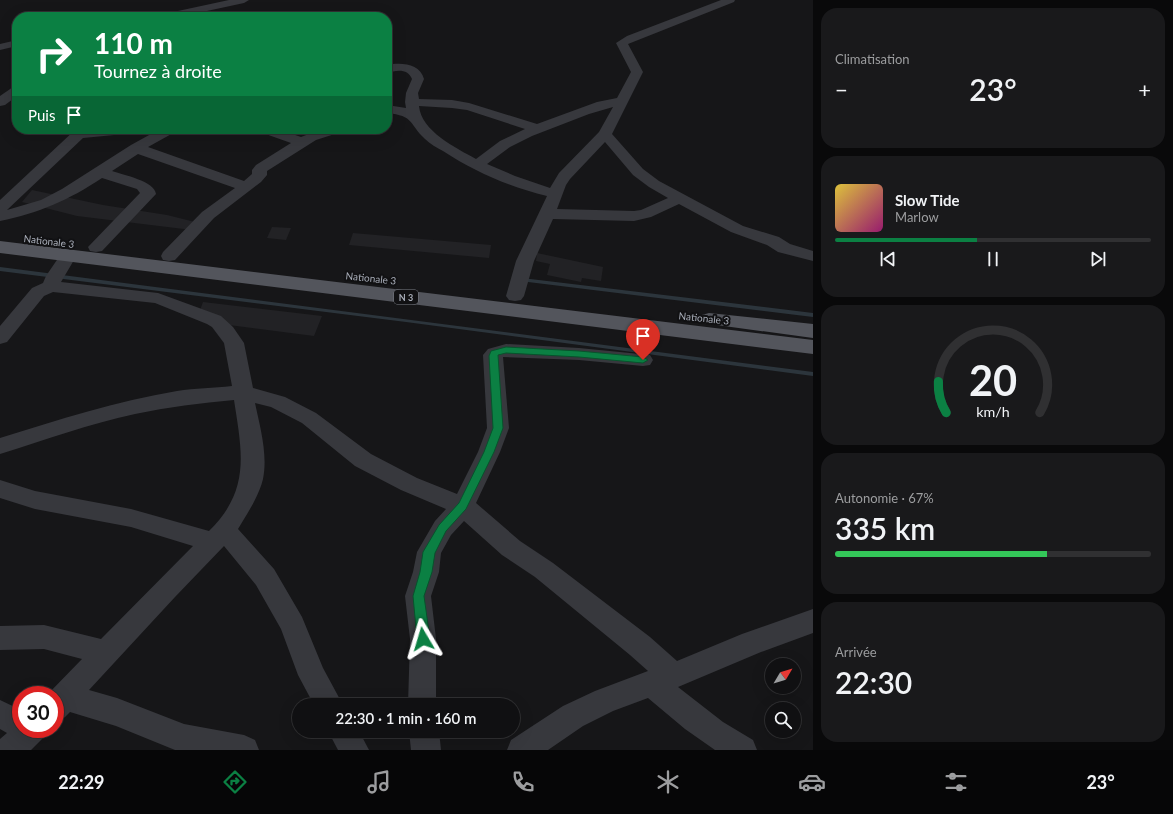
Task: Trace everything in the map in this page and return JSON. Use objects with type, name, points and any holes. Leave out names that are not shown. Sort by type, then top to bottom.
[{"type":"main road","name":"Nationale 3","points":[[0,235],[813,331]]},
{"type":"main road","name":"N 3","points":[[0,247],[813,347]]},
{"type":"street","points":[[188,12],[244,0]]},
{"type":"street","points":[[239,12],[252,0]]},
{"type":"street","points":[[515,296],[525,261],[556,194],[558,185],[564,176],[605,134],[637,70],[622,43],[730,0]]},
{"type":"street","points":[[0,47],[12,44]]},
{"type":"street","points":[[392,67],[399,65],[406,67],[417,75],[418,79],[412,93],[411,102],[413,116],[430,137],[463,157],[530,188],[556,194]]},
{"type":"street","points":[[0,102],[12,94]]},
{"type":"street","points":[[478,164],[505,144],[516,138],[590,108],[621,101]]},
{"type":"street","points":[[411,102],[452,104],[469,107],[538,129]]},
{"type":"street","points":[[392,110],[413,116]]},
{"type":"street","points":[[0,208],[79,134]]},
{"type":"street","points":[[0,216],[17,213],[42,204],[100,172],[136,148],[161,134]]},
{"type":"street","points":[[279,134],[303,143]]},
{"type":"street","points":[[169,256],[208,215],[260,175],[259,170],[261,168],[319,134]]},
{"type":"street","points":[[605,134],[638,172],[678,198],[737,229],[773,241],[784,248],[813,256]]},
{"type":"street","points":[[136,148],[245,186]]},
{"type":"street","points":[[96,247],[148,194],[148,191],[142,186],[100,172]]},
{"type":"street","points":[[547,214],[634,216],[645,214],[678,198]]},
{"type":"street","points":[[52,286],[55,276],[69,255]]},
{"type":"street","points":[[0,338],[38,292],[52,286],[158,298],[219,322],[234,343],[243,392],[252,445],[253,466],[251,480],[239,507],[219,536],[64,698]]},
{"type":"street","points":[[422,698],[423,639],[418,596],[426,572],[429,552],[443,528],[463,506],[489,452],[498,428],[494,353],[506,350],[579,354],[643,360]]},
{"type":"street","points":[[0,446],[72,423],[133,407],[179,398],[243,392],[278,402],[309,418],[363,460],[409,484],[463,506],[511,548],[544,570],[640,646],[662,680],[695,719],[742,750]]},
{"type":"street","points":[[0,489],[35,500],[219,536],[265,577],[293,625],[312,675],[325,698]]},
{"type":"street","points":[[522,750],[574,716],[605,700],[662,680],[752,643],[813,621]]},
{"type":"street","points":[[0,638],[44,637],[106,653]]},
{"type":"street","points":[[64,703],[117,712],[184,739],[244,750]]},
{"type":"street","points":[[0,714],[12,720]]},
{"type":"street","points":[[10,750],[20,738]]},
{"type":"street","points":[[347,738],[354,750]]},
{"type":"street","points":[[425,738],[426,750]]},
{"type":"shaded area","points":[[32,190],[103,205],[167,215],[199,223],[192,230],[77,216],[22,202]]},
{"type":"shaded area","points":[[272,227],[291,228],[286,240],[267,238]]},
{"type":"shaded area","points":[[353,233],[491,245],[489,258],[349,245]]},
{"type":"shaded area","points":[[537,253],[603,267],[601,281],[582,278],[581,282],[547,275],[550,264],[536,261]]},
{"type":"shaded area","points":[[203,302],[322,316],[314,336],[229,325],[198,316]]},
{"type":"waterway","points":[[0,269],[813,374]]},
{"type":"waterway","points":[[522,280],[813,315]]},
{"type":"route","points":[[423,639],[418,596],[426,572],[429,552],[443,528],[463,506],[489,452],[498,428],[494,353],[497,351],[506,350],[579,354],[643,360]]}]
